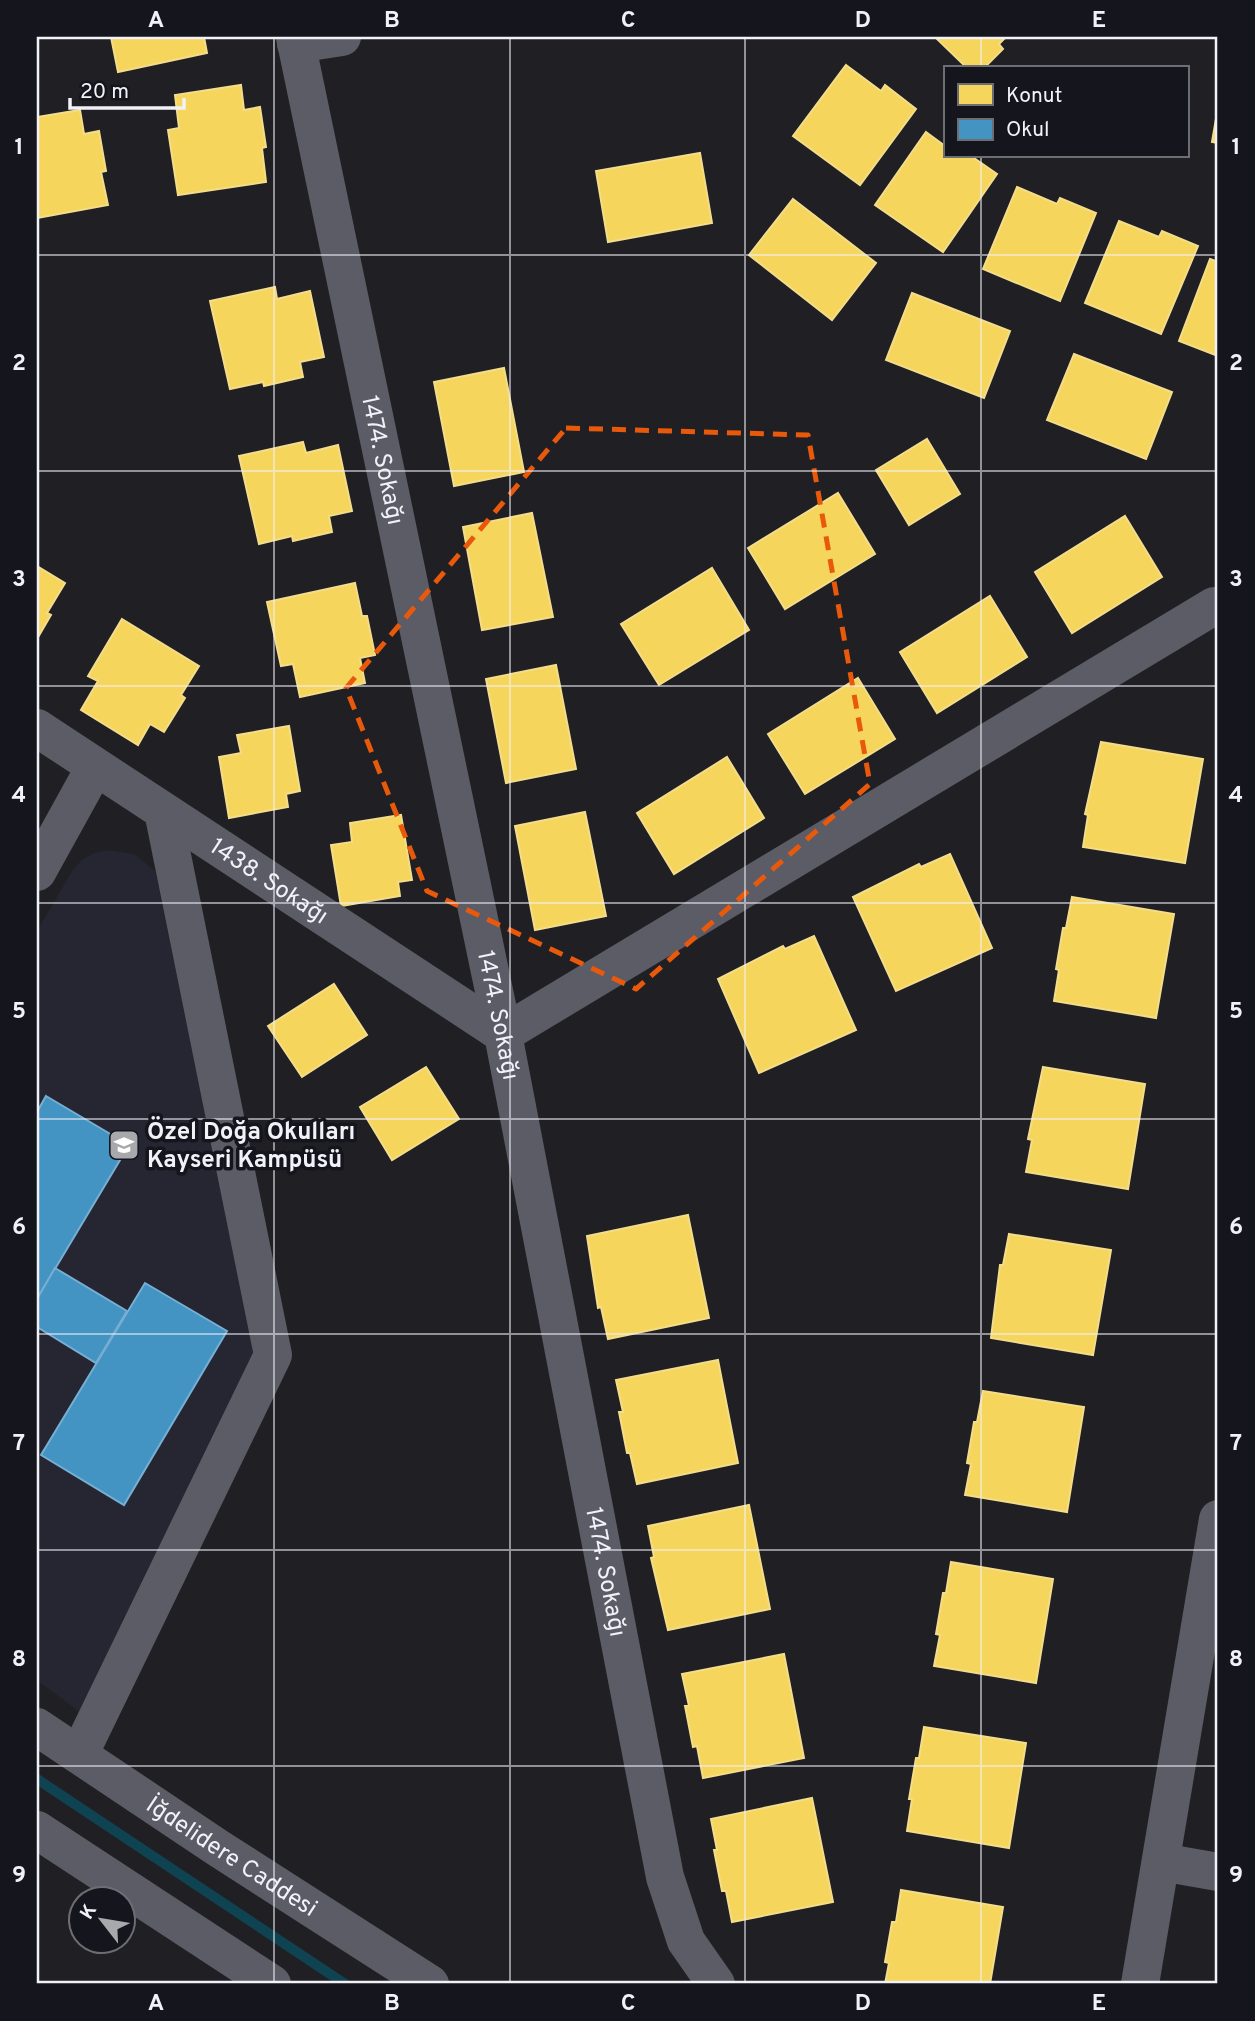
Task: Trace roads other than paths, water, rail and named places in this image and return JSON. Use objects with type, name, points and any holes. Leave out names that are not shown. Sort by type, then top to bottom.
[{"type":"street","points":[[296,40],[342,37]]},
{"type":"street","name":"1474. Sokağı","points":[[296,40],[503,1034],[665,1877],[686,1941],[716,1984]]},
{"type":"street","points":[[503,1034],[1202,613],[1214,606],[1218,607]]},
{"type":"street","name":"1438. Sokağı","points":[[37,728],[503,1034]]},
{"type":"street","points":[[37,872],[95,767]]},
{"type":"street","points":[[79,1755],[273,1355],[163,811]]},
{"type":"street","points":[[1140,1984],[1218,1519]]},
{"type":"street","name":"İğdelidere Caddesi","points":[[37,1727],[430,1984]]},
{"type":"street","points":[[37,1830],[272,1984]]},
{"type":"street","points":[[1161,1862],[1218,1872]]},
{"type":"waterway","points":[[37,1779],[345,1984]]},
{"type":"place","name":"Özel Doğa Okulları Kayseri Kampüsü","points":[[124,1145]]}]
